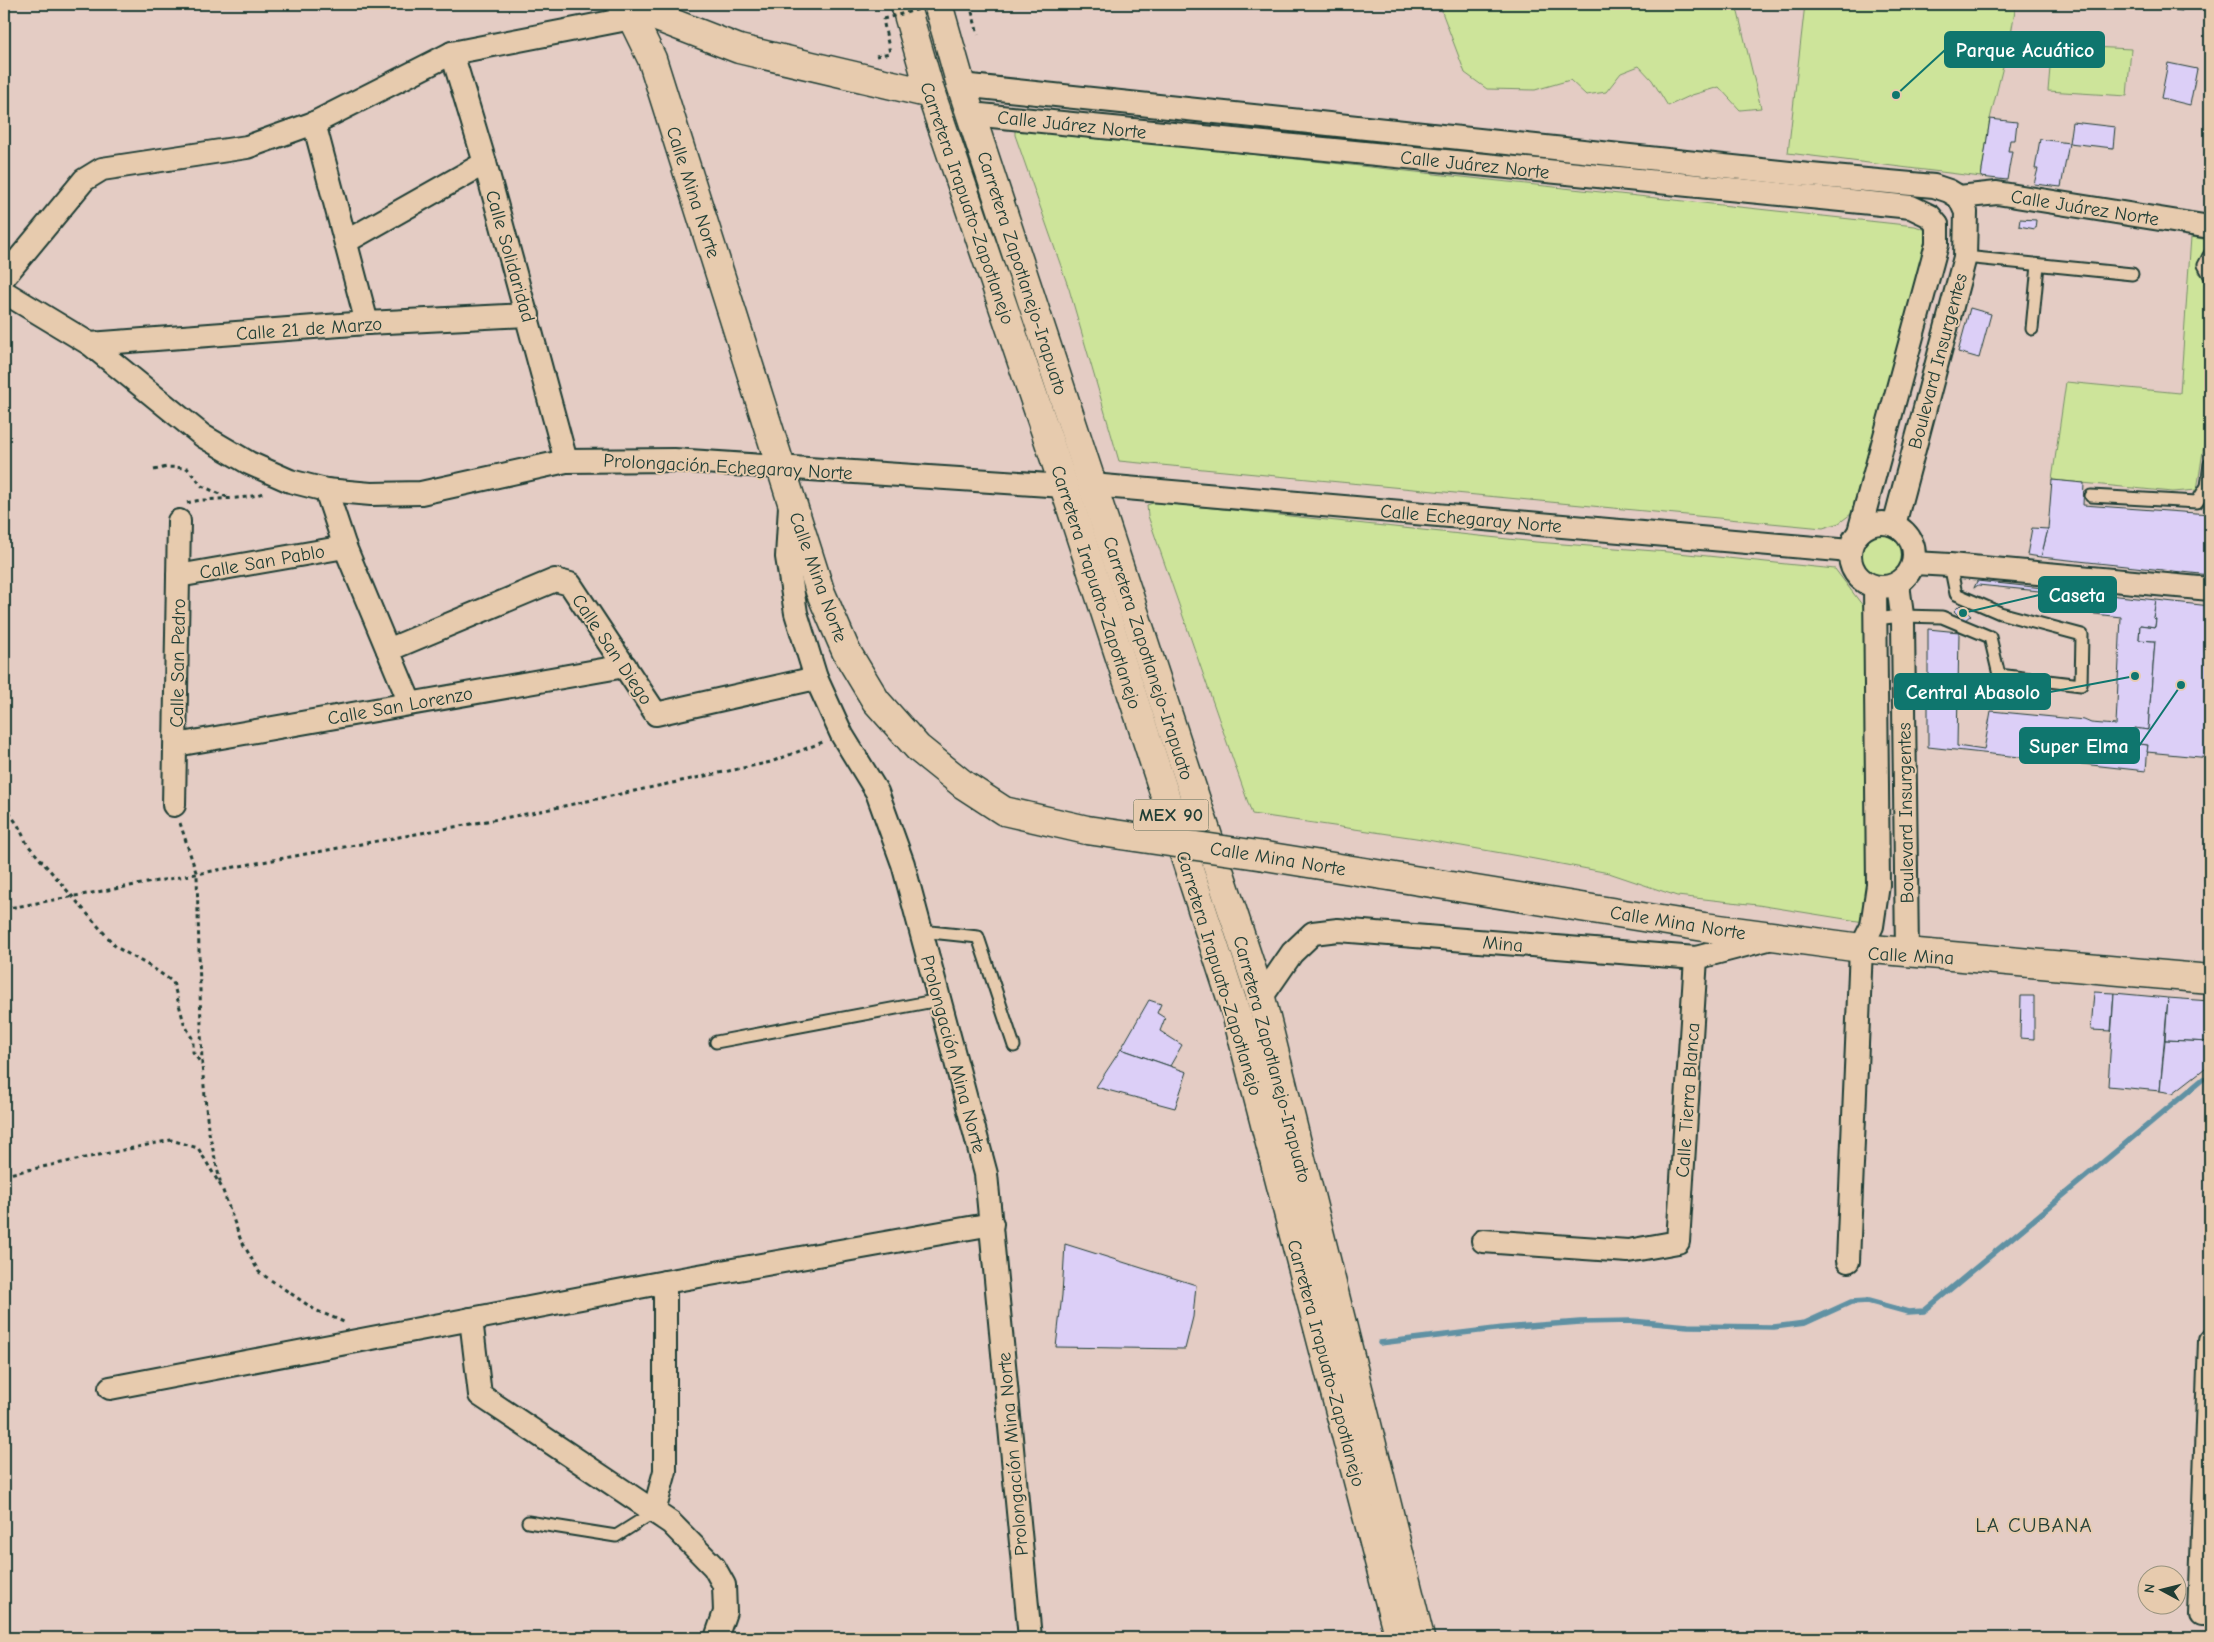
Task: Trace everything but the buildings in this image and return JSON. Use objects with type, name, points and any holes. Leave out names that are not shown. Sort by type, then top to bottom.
[{"type":"main road","name":"Carretera Irapuato-Zapotlanejo","points":[[905,4],[931,94],[1064,486],[1236,1013],[1399,1638]]},
{"type":"main road","name":"Carretera Zapotlanejo-Irapuato","points":[[938,4],[971,114],[1261,998],[1420,1638]]},
{"type":"main road","points":[[636,10],[739,50],[931,94]]},
{"type":"main road","name":"Calle Mina Norte","points":[[636,10],[820,591],[846,651],[876,701],[918,748],[964,785],[1004,812],[1087,830],[1265,856],[1704,927],[1861,948]]},
{"type":"main road","name":"Calle Mina","points":[[1861,948],[2210,979]]},
{"type":"street","points":[[4,277],[84,180],[102,169],[247,147],[314,123],[452,53],[636,10]]},
{"type":"street","name":"Calle Solidaridad","points":[[452,53],[528,315],[566,460]]},
{"type":"street","name":"Calle Juárez Norte","points":[[962,85],[1779,172],[1934,186],[1949,190],[1959,198],[1997,192],[2210,227]]},
{"type":"street","name":"Calle Juárez Norte","points":[[971,114],[1911,207],[1930,216],[1937,225]]},
{"type":"street","points":[[1284,146],[1287,120]]},
{"type":"street","points":[[314,123],[347,241],[367,323]]},
{"type":"street","points":[[347,241],[485,163]]},
{"type":"street","points":[[1937,225],[1959,198]]},
{"type":"street","name":"Boulevard Insurgentes","points":[[1894,525],[1965,257],[1966,212],[1959,198]]},
{"type":"street","name":"Boulevard Insurgentes","points":[[1855,542],[1937,244],[1937,225]]},
{"type":"street","name":"Prolongación Echegaray Norte","points":[[4,292],[90,344],[203,436],[249,463],[290,481],[326,490],[371,494],[421,493],[566,460],[674,460],[1064,486]]},
{"type":"street","name":"Calle 21 de Marzo","points":[[90,344],[367,323],[528,315]]},
{"type":"street","name":"Calle Echegaray Norte","points":[[1092,485],[1855,542]]},
{"type":"street","points":[[326,490],[345,547],[410,703]]},
{"type":"street","name":"Prolongación Mina Norte","points":[[791,495],[787,557],[796,613],[816,678],[842,735],[877,792],[903,864],[986,1174],[1030,1638]]},
{"type":"street","name":"Calle San Pedro","points":[[174,805],[179,521]]},
{"type":"street","points":[[1876,523],[1894,525],[1907,534],[1914,548],[1914,563],[1908,575],[1898,584],[1887,588],[1875,587],[1861,580],[1852,567],[1855,542],[1876,523]]},
{"type":"street","name":"Calle San Pablo","points":[[178,576],[345,547]]},
{"type":"street","points":[[1914,563],[2210,589]]},
{"type":"street","name":"Calle San Diego","points":[[388,650],[555,580],[570,584],[656,714],[816,678]]},
{"type":"street","name":"Boulevard Insurgentes","points":[[1898,584],[1902,616],[1907,953]]},
{"type":"street","name":"Boulevard Insurgentes","points":[[1861,948],[1872,926],[1878,885],[1875,587]]},
{"type":"street","name":"Calle San Lorenzo","points":[[176,745],[625,666]]},
{"type":"street","name":"Mina","points":[[1261,998],[1292,953],[1313,933],[1338,930],[1696,958],[1775,937]]},
{"type":"street","name":"Calle Mina","points":[[1848,1261],[1861,948]]},
{"type":"street","name":"Calle Tierra Blanca","points":[[1483,1241],[1628,1251],[1678,1242],[1696,958]]},
{"type":"street","points":[[110,1388],[665,1282],[992,1224]]},
{"type":"street","points":[[654,1512],[665,1471],[665,1282]]},
{"type":"street","points":[[471,1319],[480,1395],[672,1523],[714,1567],[724,1585],[725,1612],[716,1638]]},
{"type":"street","points":[[2205,1614],[2210,1341]]},
{"type":"lane","points":[[2210,254],[2204,265],[2210,276]]},
{"type":"lane","points":[[1965,257],[2132,274]]},
{"type":"lane","points":[[2032,329],[2038,265]]},
{"type":"lane","points":[[2091,496],[2197,502],[2207,486],[2210,464]]},
{"type":"lane","points":[[1875,619],[1902,616],[1942,618],[1990,637],[2000,675],[2081,685],[2082,635],[2000,612],[1956,594],[1950,565]]},
{"type":"lane","points":[[921,931],[978,937],[1014,1046]]},
{"type":"lane","points":[[716,1042],[940,1000]]},
{"type":"lane","points":[[528,1522],[616,1536],[654,1512]]},
{"type":"path","points":[[874,57],[890,53],[883,19],[938,4]]},
{"type":"path","points":[[970,4],[978,36]]},
{"type":"path","points":[[154,470],[167,467],[187,468],[202,486],[228,497]]},
{"type":"path","points":[[179,521],[185,504],[201,499],[261,494],[290,481]]},
{"type":"path","points":[[4,909],[531,813],[771,762],[842,735]]},
{"type":"path","points":[[174,805],[197,875],[202,1065],[208,1128],[222,1188],[240,1238],[259,1272],[315,1310],[346,1322]]},
{"type":"path","points":[[4,806],[18,825],[27,844],[116,947],[173,982],[184,1023],[193,1040],[193,1052],[202,1065]]},
{"type":"path","points":[[4,1175],[171,1140],[198,1148],[222,1188]]},
{"type":"green space","points":[[1444,4],[1736,4],[1761,108],[1740,110],[1719,87],[1692,95],[1668,106],[1652,80],[1639,66],[1621,73],[1606,92],[1586,95],[1570,80],[1535,90],[1487,89],[1465,73],[1442,12]]},
{"type":"green space","points":[[1805,4],[2016,4],[2011,34],[1990,119],[1981,177],[1788,153]]},
{"type":"green space","points":[[2052,45],[2131,49],[2127,96],[2048,91]]},
{"type":"green space","points":[[1015,130],[1915,226],[1929,231],[1927,245],[1851,514],[1839,523],[1823,528],[1119,461],[1069,289],[1015,135]]},
{"type":"green space","points":[[2191,237],[2210,240],[2210,250],[2202,253],[2199,273],[2210,282],[2210,406],[2197,490],[2173,492],[2052,480],[2066,382],[2180,393]]},
{"type":"green space","points":[[1156,502],[1536,542],[1668,552],[1835,569],[1866,610],[1868,916],[1864,922],[1758,905],[1677,896],[1609,873],[1416,838],[1252,814],[1148,516],[1147,505]]},
{"type":"green space","points":[[1878,529],[1888,529],[1902,536],[1909,550],[1909,560],[1902,574],[1888,581],[1878,581],[1868,577],[1861,570],[1857,560],[1857,550],[1861,540],[1868,533]]},
{"type":"waterway","points":[[1380,1343],[1503,1328],[1580,1322],[1631,1321],[1688,1326],[1774,1327],[1805,1323],[1851,1302],[1868,1301],[1908,1312],[1924,1311],[2203,1079]]},
{"type":"place","name":"Parque Acuático","points":[[1896,95]]},
{"type":"place","name":"Caseta","points":[[1963,613]]},
{"type":"place","name":"Central Abasolo","points":[[2135,676]]},
{"type":"place","name":"Super Elma","points":[[2181,685]]},
{"type":"district","name":"LA CUBANA","points":[[2034,1525]]}]
